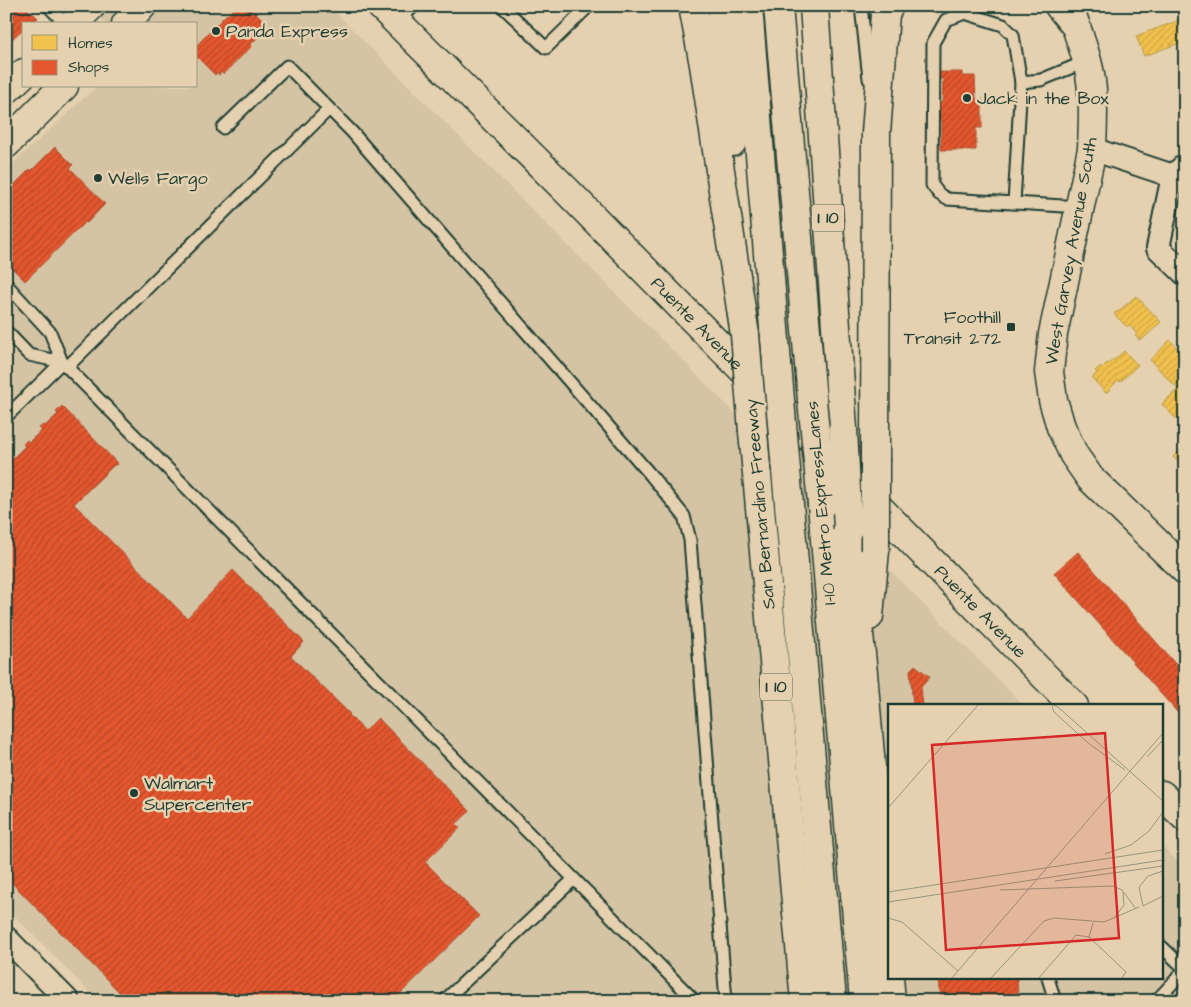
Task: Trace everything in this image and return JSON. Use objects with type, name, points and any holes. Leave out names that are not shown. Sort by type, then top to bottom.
[{"type":"main road","points":[[75,22],[91,6]]},
{"type":"main road","points":[[128,22],[142,6]]},
{"type":"main road","points":[[693,6],[704,65],[745,335]]},
{"type":"main road","name":"San Bernardino Freeway","points":[[722,6],[745,335],[805,1001]]},
{"type":"main road","name":"I-10 Metro ExpressLanes","points":[[748,6],[832,1001]]},
{"type":"main road","name":"I-10 Metro ExpressLanes","points":[[778,6],[864,1001]]},
{"type":"main road","name":"I 10","points":[[814,6],[848,529],[863,673],[888,966]]},
{"type":"main road","points":[[863,673],[875,550],[876,132],[885,14],[889,6]]},
{"type":"main road","name":"Puente Avenue","points":[[397,11],[567,191],[1072,704]]},
{"type":"main road","name":"West Garvey Avenue South","points":[[1068,13],[1087,61],[1094,118],[1092,149],[1053,334],[1049,372],[1053,400],[1061,427],[1074,455],[1090,478],[1185,570]]},
{"type":"main road","points":[[6,144],[62,88]]},
{"type":"main road","points":[[1164,796],[1185,817]]},
{"type":"main road","name":"I 10","points":[[889,980],[891,1001]]},
{"type":"street","points":[[1092,149],[1179,171],[1158,248],[1185,274]]},
{"type":"street","points":[[6,938],[68,1001]]},
{"type":"lane","points":[[48,6],[64,22]]},
{"type":"lane","points":[[502,6],[546,48],[589,6]]},
{"type":"lane","points":[[861,6],[876,132]]},
{"type":"lane","points":[[1014,204],[1021,82],[1013,35],[1004,24],[965,13],[946,20],[933,44],[932,185],[938,194],[947,199],[1014,204],[1080,208]]},
{"type":"lane","points":[[1021,82],[1041,80],[1087,61]]},
{"type":"lane","points":[[223,128],[287,66],[352,132],[649,473],[684,516],[690,540],[726,1001]]},
{"type":"lane","points":[[6,417],[64,365],[329,109]]},
{"type":"lane","points":[[6,284],[50,332],[64,365],[695,1001]]},
{"type":"lane","points":[[6,332],[29,355],[64,365]]},
{"type":"lane","points":[[444,1001],[574,879]]},
{"type":"lane","points":[[1156,1001],[1183,972],[1182,966],[1164,949]]},
{"type":"lane","points":[[1049,980],[1056,1001]]},
{"type":"shaded area","points":[[90,6],[329,6],[1022,704],[888,704],[888,980],[1164,980],[1164,848],[1185,868],[1185,1001],[98,1001],[6,907],[6,170],[95,88],[198,88],[198,22],[104,22]]},
{"type":"building: Homes","points":[[1185,18],[1185,41],[1144,56],[1136,36]]},
{"type":"building: Homes","points":[[1136,296],[1161,322],[1140,340],[1135,336],[1137,334],[1129,325],[1127,327],[1114,314]]},
{"type":"building: Homes","points":[[1170,340],[1181,352],[1185,350],[1185,410],[1176,419],[1162,404],[1178,389],[1150,360]]},
{"type":"building: Homes","points":[[1124,351],[1138,365],[1120,382],[1118,380],[1106,393],[1092,378],[1097,373],[1095,371],[1100,366],[1102,368],[1107,363],[1109,364]]},
{"type":"building: Homes","points":[[1185,446],[1185,469],[1173,457]]},
{"type":"building: Shops","points":[[6,6],[25,6],[38,18],[34,22],[22,22],[22,30],[10,41],[6,38]]},
{"type":"building: Shops","points":[[237,6],[249,6],[254,14],[255,12],[265,22],[264,24],[267,28],[250,45],[252,46],[223,74],[221,72],[219,75],[217,73],[215,75],[198,58],[198,44]]},
{"type":"building: Shops","points":[[934,72],[962,72],[962,76],[975,76],[976,99],[982,99],[982,128],[976,128],[976,150],[941,150],[941,120],[934,118],[934,105],[939,105],[942,102],[943,79],[934,79]]},
{"type":"building: Shops","points":[[55,147],[73,165],[70,168],[105,204],[25,281],[6,262],[6,193]]},
{"type":"building: Shops","points":[[62,406],[118,464],[114,465],[74,504],[187,618],[233,570],[304,642],[291,656],[349,715],[365,731],[378,718],[470,811],[456,824],[460,828],[425,862],[479,916],[393,1001],[128,1001],[6,877],[6,569],[9,566],[6,563],[6,461],[11,456],[13,458],[25,446],[23,444],[27,440],[29,442],[42,430],[39,428],[43,425],[45,426],[58,414],[56,412]]},
{"type":"building: Shops","points":[[1078,552],[1185,675],[1185,721],[1054,573]]},
{"type":"building: Shops","points":[[915,665],[930,677],[921,687],[923,704],[913,704],[910,670]]},
{"type":"building: Shops","points":[[938,980],[1017,980],[1018,996],[999,997],[999,1001],[940,1001]]},
{"type":"place","name":"Panda Express","points":[[216,31]]},
{"type":"place","name":"Jack in the Box","points":[[967,98]]},
{"type":"place","name":"Wells Fargo","points":[[98,178]]},
{"type":"place","name":"Foothill Transit 272","points":[[1011,327]]},
{"type":"place","name":"Walmart Supercenter","points":[[134,793]]}]
